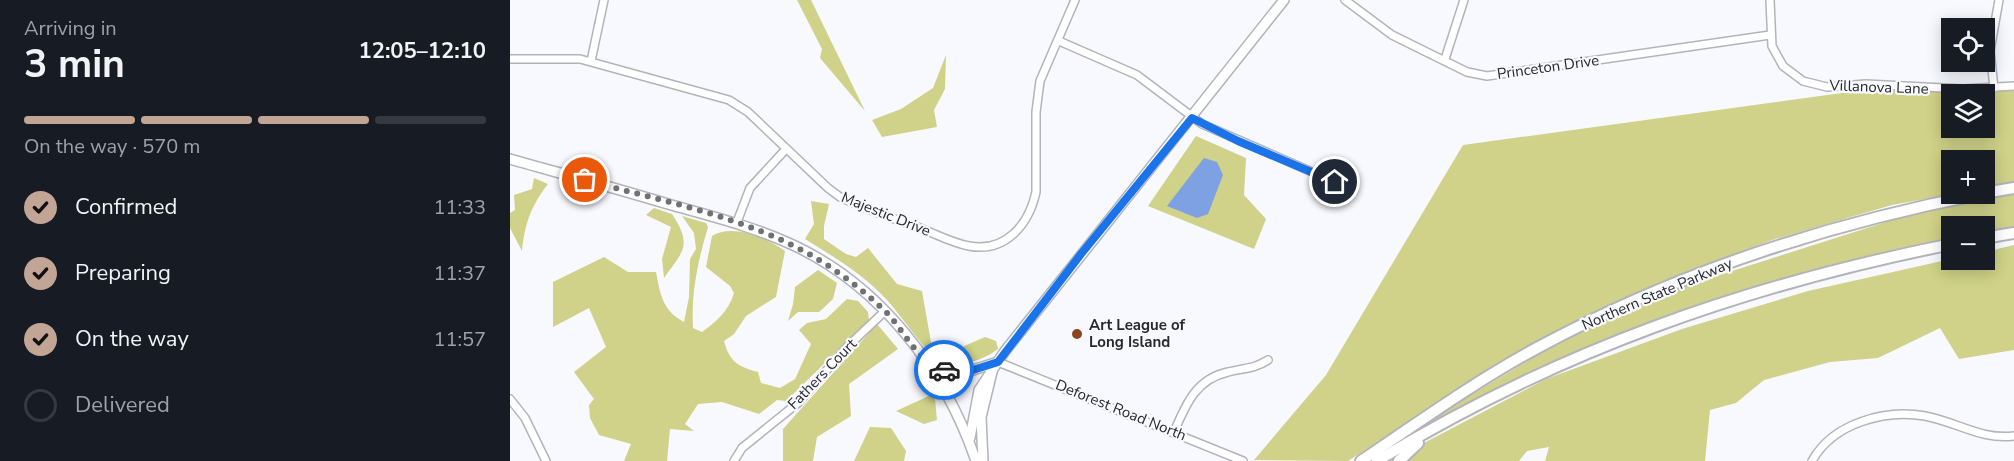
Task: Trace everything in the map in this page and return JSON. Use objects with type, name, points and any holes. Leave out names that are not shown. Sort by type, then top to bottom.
[{"type":"highway","name":"Northern State Parkway","points":[[1995,191],[2014,188]]},
{"type":"highway","name":"Northern State Parkway","points":[[1361,461],[1460,394],[1535,349],[1657,290],[1805,237],[1941,202]]},
{"type":"highway","points":[[1995,236],[2014,232]]},
{"type":"highway","name":"Northern State Parkway","points":[[1377,461],[1473,406],[1594,349],[1688,313],[1819,273],[1941,246]]},
{"type":"highway","points":[[1399,461],[1413,446],[1473,406]]},
{"type":"highway","points":[[1353,461],[1382,447]]},
{"type":"main road","points":[[970,440],[979,390],[998,362],[1081,254],[1192,118],[1284,0]]},
{"type":"main road","points":[[510,159],[737,222],[795,246],[818,259],[848,279],[885,311],[909,338],[930,366],[970,440],[976,461]]},
{"type":"main road","points":[[909,338],[932,358],[958,372]]},
{"type":"main road","points":[[930,366],[958,372],[970,371],[998,362]]},
{"type":"main road","points":[[983,461],[981,417],[992,372]]},
{"type":"street","points":[[591,61],[604,0]]},
{"type":"street","name":"Majestic Drive","points":[[510,59],[591,61],[729,100],[748,112],[828,188],[859,206],[968,246],[981,247],[1005,240],[1027,220],[1033,207],[1036,192],[1037,97],[1046,66],[1059,41],[1075,0]]},
{"type":"street","name":"Princeton Drive","points":[[1345,0],[1392,35],[1467,72],[1487,76],[1770,35]]},
{"type":"street","points":[[1444,59],[1464,0]]},
{"type":"street","name":"Villanova Lane","points":[[1770,0],[1772,46],[1783,66],[1792,74],[1816,85],[1866,84],[1941,89]]},
{"type":"street","points":[[1994,84],[1990,51],[1999,0]]},
{"type":"street","points":[[1059,41],[1137,75],[1192,118],[1238,141],[1335,182]]},
{"type":"street","name":"Villanova Lane","points":[[1995,88],[2014,86]]},
{"type":"street","points":[[737,222],[750,188],[786,149]]},
{"type":"street","name":"Fathers Court","points":[[734,461],[742,448],[799,402],[846,348],[885,311]]},
{"type":"street","points":[[1174,432],[1185,405],[1202,383],[1228,372],[1254,369],[1268,360]]},
{"type":"street","name":"Deforest Road North","points":[[998,362],[1244,461]]},
{"type":"street","points":[[510,399],[525,418],[546,461]]},
{"type":"street","points":[[1812,461],[1826,442],[1838,433],[1854,425],[1889,415],[1924,416],[1986,436],[2014,436]]},
{"type":"green space","points":[[797,0],[811,0],[865,111],[820,58],[822,49]]},
{"type":"green space","points":[[946,55],[945,89],[934,110],[937,127],[882,137],[872,120],[901,109],[933,88]]},
{"type":"green space","points":[[1995,88],[2014,88],[2014,182],[1995,186],[1995,150],[1941,150],[1941,196],[1892,205],[1775,239],[1652,286],[1494,367],[1348,461],[1254,460],[1326,375],[1463,145],[1864,90],[1941,89],[1941,138],[1995,138]]},
{"type":"green space","points":[[1196,136],[1246,158],[1244,195],[1266,219],[1254,249],[1148,206]]},
{"type":"green space","points":[[534,178],[548,184],[530,215],[522,251],[510,228],[510,213],[515,210],[514,195],[532,189]]},
{"type":"green space","points":[[2014,194],[2014,230],[1995,233],[1995,216],[1941,216],[1941,243],[1812,273],[1675,316],[1542,369],[1414,433],[1456,404],[1547,349],[1663,293],[1914,213],[1961,204],[1995,204],[1995,198]]},
{"type":"green space","points":[[811,201],[829,204],[824,226],[824,239],[846,254],[856,257],[868,248],[897,284],[922,291],[932,348],[962,347],[985,337],[996,341],[998,349],[969,362],[953,363],[937,359],[877,290],[848,266],[805,239],[814,224]]},
{"type":"green space","points":[[654,208],[672,214],[684,241],[680,254],[664,278],[662,259],[671,227],[646,215]]},
{"type":"green space","points":[[682,216],[706,223],[708,227],[698,264],[693,302],[693,328],[702,332],[721,316],[729,306],[734,293],[730,286],[706,267],[712,236],[729,231],[749,234],[769,241],[785,251],[776,297],[746,316],[734,334],[724,341],[735,362],[758,372],[761,383],[780,388],[795,379],[811,344],[799,330],[807,323],[826,319],[847,299],[858,301],[868,312],[869,320],[786,401],[777,400],[759,414],[722,402],[698,404],[685,424],[694,431],[670,429],[667,461],[624,461],[631,444],[599,435],[590,418],[589,405],[594,399],[574,372],[606,347],[589,308],[553,327],[553,282],[604,257],[628,272],[656,272],[661,295],[667,307],[671,313],[684,322],[689,297],[690,259],[696,249],[694,233]]},
{"type":"green space","points":[[2014,245],[2014,350],[1959,359],[1940,328],[1878,358],[1830,362],[1764,380],[1736,403],[1710,410],[1705,461],[1545,461],[1549,447],[1527,451],[1519,461],[1404,461],[1420,445],[1546,379],[1682,329],[1808,291],[1941,261],[1941,270],[1995,270],[1995,250]]},
{"type":"green space","points":[[818,270],[837,283],[833,299],[819,312],[798,312],[788,321],[795,287]]},
{"type":"green space","points":[[877,324],[898,349],[849,384],[851,416],[817,437],[813,461],[783,461],[783,429]]},
{"type":"green space","points":[[931,395],[935,399],[937,420],[924,424],[896,411]]},
{"type":"green space","points":[[870,427],[891,428],[906,451],[904,461],[854,461]]},
{"type":"water","points":[[1204,158],[1217,162],[1223,175],[1208,214],[1197,218],[1167,206]]},
{"type":"way so far","points":[[585,180],[737,222],[795,246],[848,279],[885,311],[930,366],[944,370]]},
{"type":"place","name":"Art League of Long Island","points":[[1077,334]]},
{"type":"route","points":[[944,370],[970,371],[998,362],[1119,206],[1192,118],[1238,141],[1335,182]]}]
